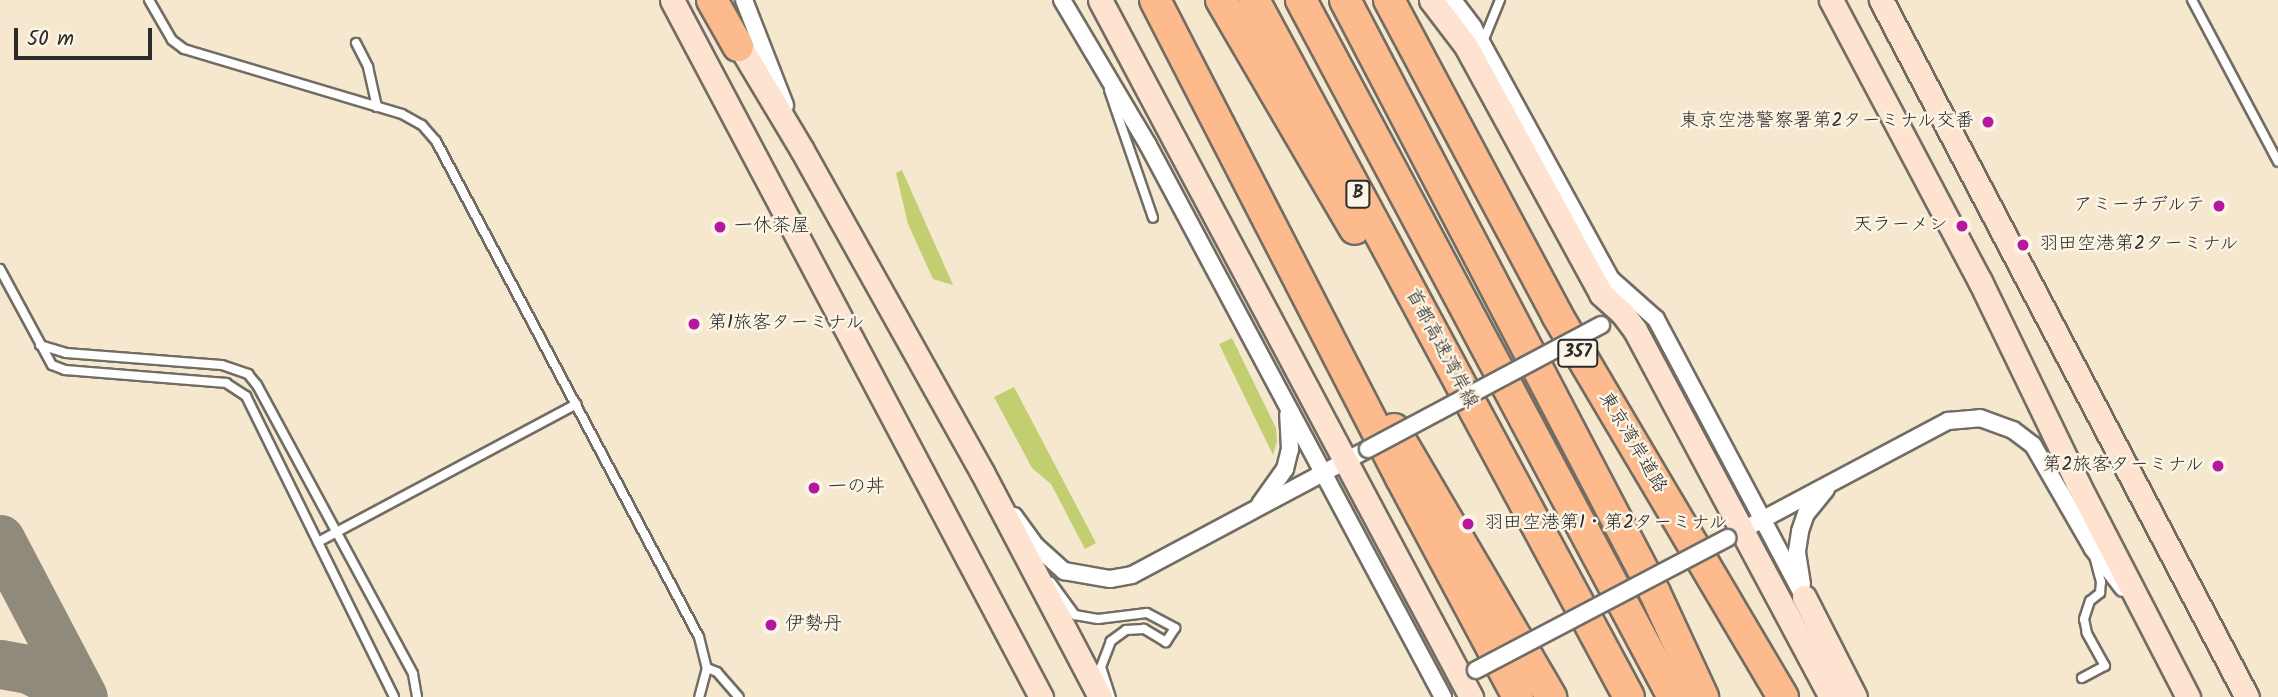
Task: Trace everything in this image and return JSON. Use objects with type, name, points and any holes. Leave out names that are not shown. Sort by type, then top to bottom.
[{"type":"highway","points":[[712,0],[738,46]]},
{"type":"highway","points":[[1155,0],[1401,478],[1518,697]]},
{"type":"highway","points":[[1221,0],[1423,346],[1462,388]]},
{"type":"highway","name":"首都高速湾岸線","points":[[1254,0],[1629,697]]},
{"type":"highway","name":"B","points":[[1301,0],[1674,697]]},
{"type":"highway","points":[[1345,0],[1656,593],[1703,697]]},
{"type":"highway","name":"東京湾岸道路","points":[[1389,0],[1557,315],[1783,697]]},
{"type":"highway","points":[[1345,366],[1377,402],[1418,465],[1551,697]]},
{"type":"street","points":[[672,0],[1041,697]]},
{"type":"street","points":[[681,0],[695,40]]},
{"type":"street","points":[[719,0],[738,46],[802,150],[982,472],[1100,697]]},
{"type":"street","points":[[744,0],[802,150]]},
{"type":"street","points":[[1100,0],[1346,461],[1470,681]]},
{"type":"street","points":[[1431,0],[1466,46],[1601,294],[1623,314],[1744,529],[1831,697]]},
{"type":"street","points":[[1453,0],[1482,44],[1611,279],[1656,320],[1744,529],[1804,597],[1855,697]]},
{"type":"street","points":[[1831,0],[1976,274],[2145,616],[2188,697]]},
{"type":"street","points":[[1881,0],[2247,697]]},
{"type":"street","points":[[1066,4],[1148,145],[1286,401],[1437,695],[1470,681],[1744,529],[1948,421],[1980,418],[1999,423],[2033,445],[2093,549],[2145,616]]},
{"type":"street","points":[[982,472],[1049,560],[1064,571],[1110,579],[1132,575],[1623,314]]},
{"type":"street","points":[[1254,511],[1285,469],[1291,430],[1286,401]]},
{"type":"street","points":[[1804,597],[1797,551],[1800,531],[1806,514],[1832,482]]},
{"type":"lane","points":[[149,0],[172,40],[184,49],[402,114],[422,125],[436,141],[699,637],[707,668],[699,697]]},
{"type":"lane","points":[[1482,44],[1500,0]]},
{"type":"lane","points":[[2192,0],[2278,162]]},
{"type":"lane","points":[[356,43],[368,67],[377,107]]},
{"type":"lane","points":[[1100,64],[1153,218]]},
{"type":"lane","points":[[0,269],[52,365],[65,370],[210,380],[237,388],[246,396],[394,697]]},
{"type":"lane","points":[[40,345],[66,353],[222,365],[248,374],[257,385],[413,674],[417,697]]},
{"type":"lane","points":[[318,542],[576,404]]},
{"type":"lane","points":[[2082,678],[2105,666],[2087,633],[2084,619],[2090,601],[2100,593],[2101,582],[2093,549]]},
{"type":"lane","points":[[1032,568],[1049,579],[1075,615],[1098,619],[1147,613],[1175,628],[1166,642],[1144,629],[1126,630],[1111,641],[1101,667],[1111,697]]},
{"type":"lane","points":[[707,668],[717,672],[739,697]]},
{"type":"green space","points":[[902,170],[953,285],[933,279],[908,224],[896,173]]},
{"type":"green space","points":[[1232,338],[1276,428],[1277,441],[1273,455],[1219,344]]},
{"type":"green space","points":[[1014,387],[1096,543],[1085,549],[1051,484],[1032,468],[994,397]]},
{"type":"taxiway","points":[[0,539],[83,697]]},
{"type":"taxiway","points":[[0,664],[29,669],[59,685],[73,697]]},
{"type":"place","name":"東京空港警察署第2ターミナル交番","points":[[1988,122]]},
{"type":"place","name":"アミーチデルテ","points":[[2219,206]]},
{"type":"place","name":"天ラーメン","points":[[1962,226]]},
{"type":"place","name":"一休茶屋","points":[[720,227]]},
{"type":"place","name":"羽田空港第2ターミナル","points":[[2023,245]]},
{"type":"place","name":"第1旅客ターミナル","points":[[694,324]]},
{"type":"place","name":"第2旅客ターミナル","points":[[2218,466]]},
{"type":"place","name":"一の丼","points":[[814,488]]},
{"type":"place","name":"羽田空港第1・第2ターミナル","points":[[1468,524]]},
{"type":"place","name":"伊勢丹","points":[[771,625]]}]
